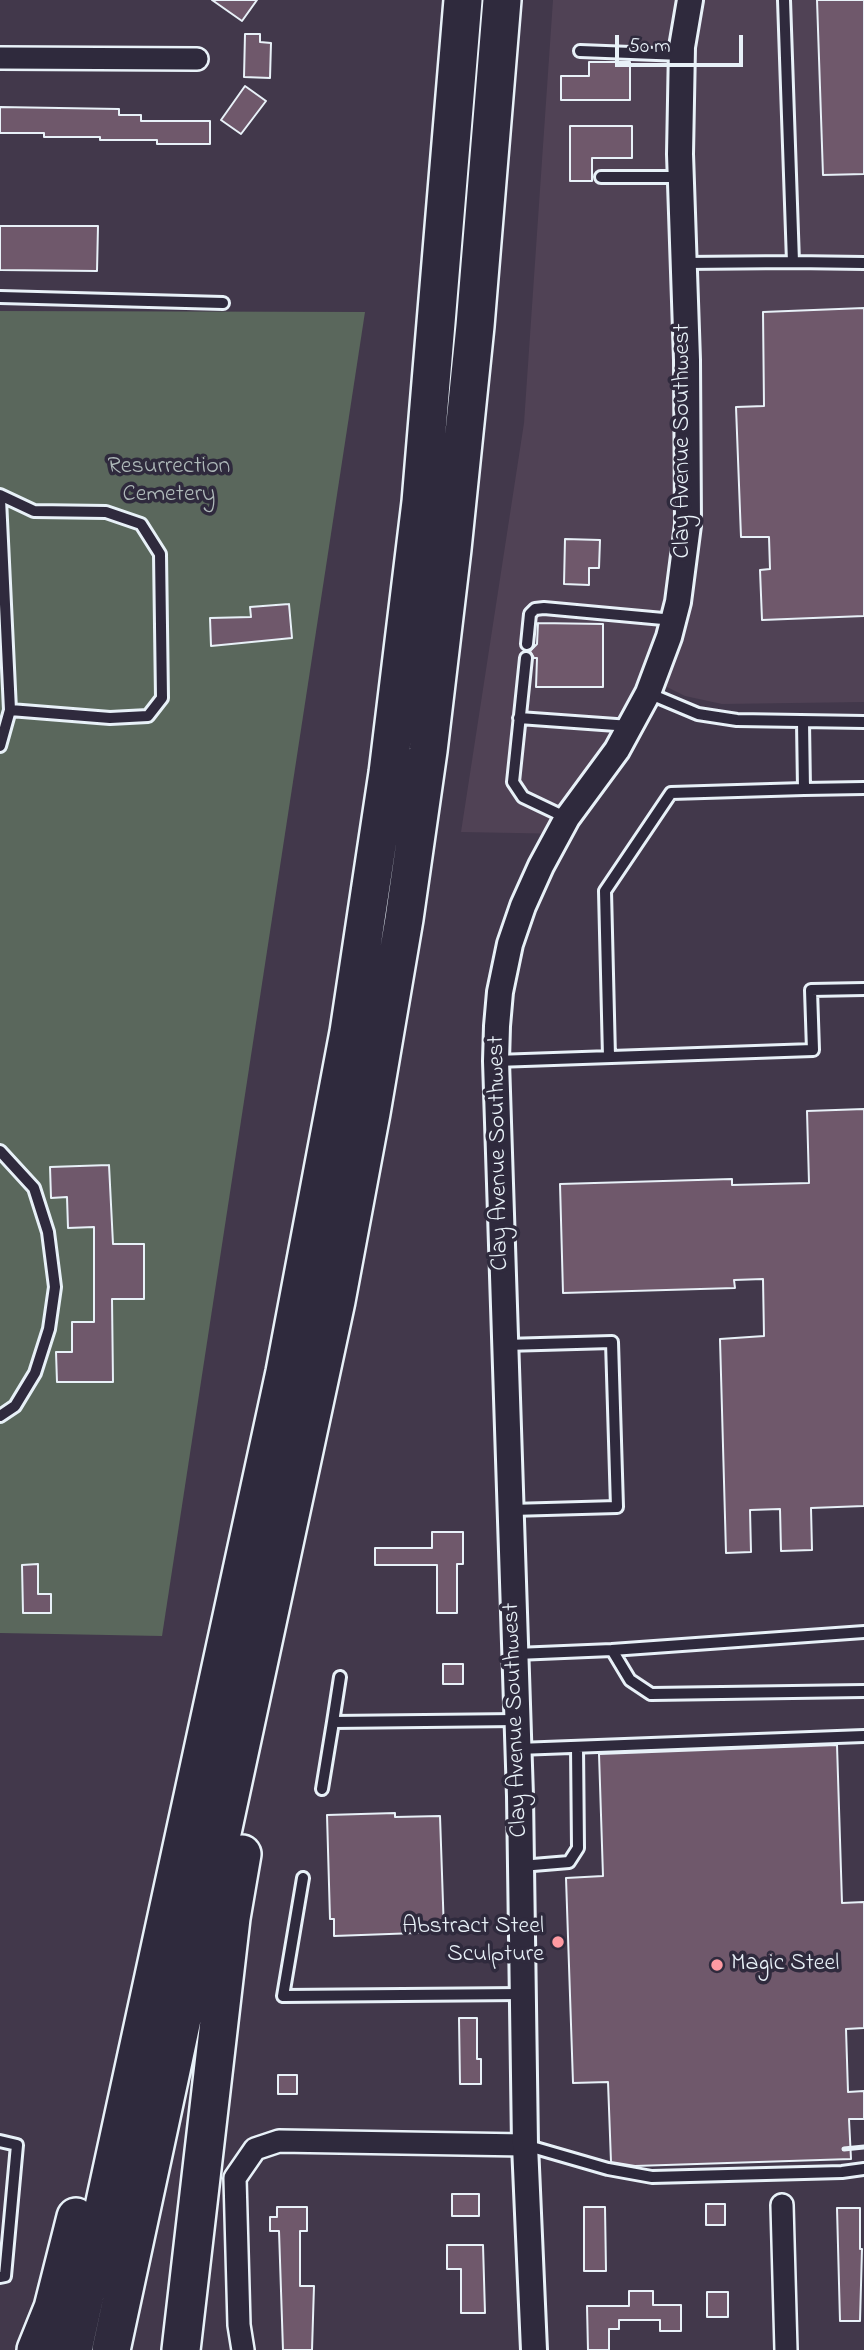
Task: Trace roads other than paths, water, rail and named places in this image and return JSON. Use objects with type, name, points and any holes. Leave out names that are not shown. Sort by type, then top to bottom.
[{"type":"highway","points":[[73,2350],[285,1372],[349,1032],[386,786],[421,502],[463,0]]},
{"type":"highway","points":[[111,2350],[305,1450],[371,1113],[404,919],[451,562],[475,326],[502,0]]},
{"type":"highway","points":[[181,2350],[231,1918],[268,1719],[305,1450]]},
{"type":"highway","points":[[36,2350],[69,2251],[136,1943],[183,1749],[240,1580]]},
{"type":"street","name":"Clay Avenue Southwest","points":[[534,2350],[525,2145],[516,1654],[496,1061],[500,992],[510,944],[541,866],[566,818],[617,750],[648,693],[674,620],[683,574],[688,525],[687,360],[681,177],[682,55],[690,0]]},
{"type":"street","points":[[0,58],[197,59]]},
{"type":"street","points":[[243,2350],[239,2325],[235,2178],[255,2148],[279,2141],[525,2145]]},
{"type":"street","points":[[782,2205],[786,2350]]},
{"type":"lane","points":[[784,0],[793,262]]},
{"type":"lane","points":[[580,51],[682,55]]},
{"type":"lane","points":[[601,177],[681,177]]},
{"type":"lane","points":[[683,263],[864,263]]},
{"type":"lane","points":[[0,297],[223,303]]},
{"type":"lane","points":[[0,746],[10,710],[0,497],[34,511],[106,512],[141,524],[160,554],[162,698],[148,716],[110,718],[10,710]]},
{"type":"lane","points":[[527,644],[530,614],[535,609],[674,620]]},
{"type":"lane","points":[[526,658],[513,782],[523,797],[566,818]]},
{"type":"lane","points":[[648,693],[698,713],[737,720],[864,722]]},
{"type":"lane","points":[[519,718],[630,726]]},
{"type":"lane","points":[[803,722],[804,789]]},
{"type":"lane","points":[[609,1057],[605,891],[671,793],[864,788]]},
{"type":"lane","points":[[496,1061],[813,1050],[811,990],[864,989]]},
{"type":"lane","points":[[0,1151],[34,1188],[48,1232],[55,1287],[49,1329],[35,1373],[15,1406],[0,1416]]},
{"type":"lane","points":[[505,1345],[612,1342],[617,1507],[511,1510]]},
{"type":"lane","points":[[516,1654],[864,1632]]},
{"type":"lane","points":[[612,1650],[629,1680],[651,1694],[864,1691]]},
{"type":"lane","points":[[322,1789],[340,1677]]},
{"type":"lane","points":[[333,1722],[517,1720]]},
{"type":"lane","points":[[518,1749],[864,1736]]},
{"type":"lane","points":[[521,1866],[569,1862],[578,1848],[577,1747]]},
{"type":"lane","points":[[303,1878],[283,1996],[523,1994]]},
{"type":"lane","points":[[0,2140],[17,2145],[5,2276],[0,2277]]},
{"type":"lane","points":[[525,2145],[608,2169],[652,2177],[842,2172],[864,2169]]},
{"type":"railway","points":[[844,2149],[864,2147]]},
{"type":"place","name":"Abstract Steel Sculpture","points":[[558,1942]]},
{"type":"place","name":"Magic Steel","points":[[717,1965]]},
{"type":"park label","name":"Resurrection Cemetery","points":[[169,482]]}]
